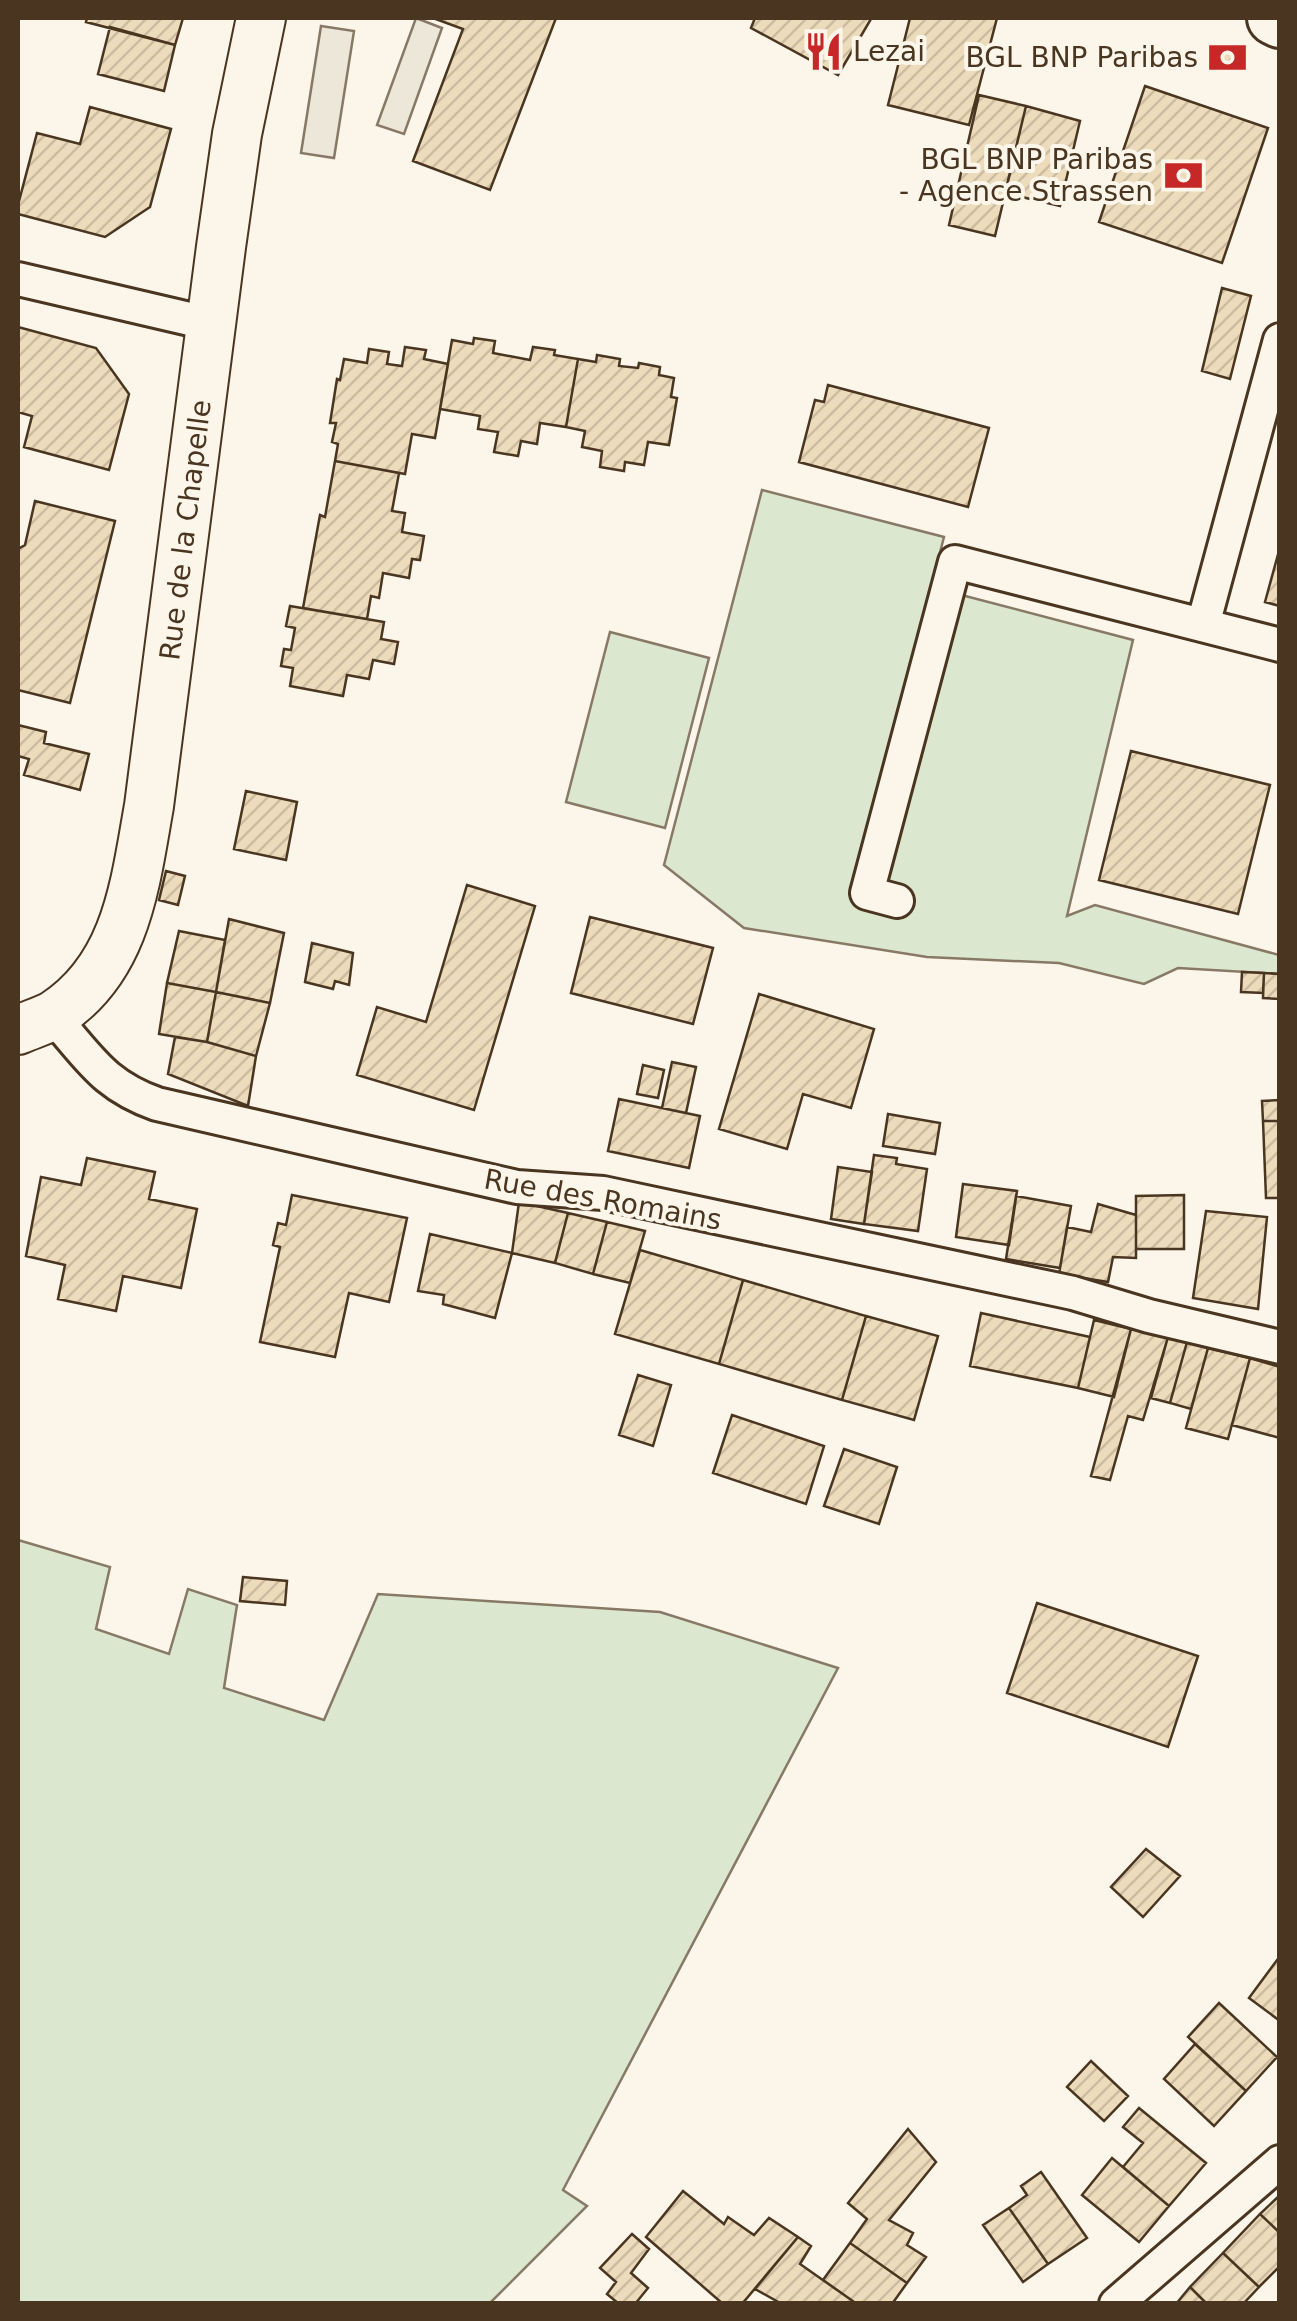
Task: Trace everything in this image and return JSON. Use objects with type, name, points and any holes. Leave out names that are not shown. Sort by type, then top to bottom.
[{"type":"main road","name":"Rue de la Chapelle","points":[[35,1023],[78,995],[97,974],[115,946],[131,905],[149,806],[237,134],[261,18]]},
{"type":"street","points":[[18,278],[211,324]]},
{"type":"street","points":[[1203,626],[1280,340]]},
{"type":"street","points":[[897,901],[867,893],[955,562],[1280,645]]},
{"type":"street","name":"Rue des Romains","points":[[35,1023],[138,1097],[157,1104],[517,1186],[603,1192],[1074,1293],[1148,1316],[1280,1347]]},
{"type":"street","points":[[1116,2304],[1280,2162]]},
{"type":"green space","points":[[762,490],[944,537],[931,587],[1133,640],[1067,916],[1095,905],[1279,955],[1279,974],[1178,968],[1144,984],[1059,963],[927,957],[744,928],[664,865]]},
{"type":"green space","points":[[610,632],[709,658],[665,828],[566,802]]},
{"type":"green space","points":[[18,1540],[110,1567],[96,1629],[169,1654],[188,1589],[237,1605],[224,1688],[324,1720],[378,1594],[660,1612],[838,1668],[563,2190],[587,2206],[490,2303],[18,2303]]},
{"type":"shaded area","points":[[416,18],[442,28],[404,134],[377,125]]},
{"type":"shaded area","points":[[321,26],[354,31],[334,158],[301,153]]},
{"type":"building","points":[[87,18],[183,18],[175,45],[86,22]]},
{"type":"building","points":[[433,18],[556,18],[490,190],[413,161],[463,29]]},
{"type":"building","name":"Lezai","points":[[755,18],[871,19],[838,75],[751,28]]},
{"type":"building","points":[[910,18],[997,18],[969,125],[888,105]]},
{"type":"building","points":[[110,27],[175,45],[164,91],[98,74]]},
{"type":"building","name":"BGL BNP Paribas","points":[[1224,49],[1236,53],[1232,66],[1219,61]]},
{"type":"building","name":"BGL BNP Paribas - Agence Strassen","points":[[1145,86],[1268,128],[1222,263],[1099,222]]},
{"type":"building","points":[[979,95],[1026,106],[995,236],[949,225]]},
{"type":"building","points":[[1026,106],[1080,121],[1060,206],[1005,193]]},
{"type":"building","points":[[90,107],[171,129],[150,207],[105,237],[18,214],[37,133],[80,144]]},
{"type":"building","points":[[1222,288],[1251,296],[1230,379],[1202,371]]},
{"type":"building","points":[[18,327],[96,348],[129,394],[109,470],[24,447],[32,416],[18,412]]},
{"type":"building","points":[[474,338],[495,341],[493,353],[530,360],[533,347],[578,359],[566,427],[540,423],[537,444],[521,441],[518,456],[494,452],[498,432],[478,429],[480,416],[440,409],[452,340],[473,344]]},
{"type":"building","points":[[405,347],[426,350],[424,359],[448,364],[435,438],[412,434],[405,474],[335,461],[338,444],[332,442],[336,423],[330,423],[344,359],[367,363],[369,349],[389,352],[387,364],[402,366]]},
{"type":"building","points":[[597,355],[620,359],[619,366],[638,368],[639,363],[660,367],[659,375],[674,378],[671,397],[677,398],[669,445],[648,442],[644,465],[625,462],[624,471],[600,467],[602,451],[582,447],[585,431],[566,427],[578,359],[596,362]]},
{"type":"building","points":[[828,385],[989,428],[968,507],[799,462],[815,400],[824,402]]},
{"type":"building","points":[[335,461],[399,473],[392,511],[405,513],[402,532],[424,536],[420,560],[412,559],[409,578],[383,573],[379,598],[371,596],[367,619],[303,608],[320,515],[325,517]]},
{"type":"building","points":[[35,501],[115,521],[70,703],[18,690],[18,549],[25,545]]},
{"type":"building","points":[[1280,547],[1280,606],[1265,602]]},
{"type":"building","points":[[290,606],[384,622],[381,639],[398,642],[394,664],[373,660],[369,679],[347,675],[343,696],[290,686],[293,668],[281,666],[284,649],[291,650],[295,628],[286,626]]},
{"type":"building","points":[[18,725],[46,732],[44,743],[89,754],[80,790],[24,775],[29,759],[18,756]]},
{"type":"building","points":[[1131,751],[1270,785],[1238,914],[1099,880]]},
{"type":"building","points":[[246,791],[297,802],[286,860],[234,849]]},
{"type":"building","points":[[166,871],[185,876],[178,905],[159,900]]},
{"type":"building","points":[[467,885],[535,906],[474,1110],[357,1075],[377,1007],[426,1022]]},
{"type":"building","points":[[590,917],[713,948],[693,1024],[571,993]]},
{"type":"building","points":[[229,919],[284,933],[270,1003],[216,992]]},
{"type":"building","points":[[179,931],[225,940],[216,992],[167,983]]},
{"type":"building","points":[[312,943],[353,953],[349,985],[335,981],[333,989],[305,982]]},
{"type":"building","points":[[1242,972],[1264,973],[1263,993],[1241,992]]},
{"type":"building","points":[[1264,973],[1280,974],[1280,999],[1263,998]]},
{"type":"building","points":[[167,983],[216,992],[207,1042],[159,1034]]},
{"type":"building","points":[[216,992],[270,1003],[256,1056],[207,1042]]},
{"type":"building","points":[[759,994],[874,1029],[851,1108],[803,1094],[787,1149],[719,1129]]},
{"type":"building","points":[[175,1037],[256,1056],[248,1106],[168,1074]]},
{"type":"building","points":[[672,1062],[696,1067],[686,1113],[662,1108]]},
{"type":"building","points":[[643,1065],[664,1070],[658,1098],[637,1094]]},
{"type":"building","points":[[619,1099],[700,1116],[689,1168],[608,1151]]},
{"type":"building","points":[[1280,1100],[1280,1121],[1263,1121],[1262,1101]]},
{"type":"building","points":[[888,1114],[940,1123],[935,1154],[883,1146]]},
{"type":"building","points":[[1263,1121],[1280,1121],[1280,1198],[1266,1198]]},
{"type":"building","points":[[874,1155],[897,1158],[896,1164],[927,1169],[918,1231],[864,1224]]},
{"type":"building","points":[[87,1158],[155,1172],[149,1199],[197,1209],[181,1288],[123,1276],[116,1311],[58,1299],[65,1265],[26,1256],[41,1177],[81,1185]]},
{"type":"building","points":[[838,1167],[872,1172],[864,1224],[831,1219]]},
{"type":"building","points":[[963,1184],[1017,1191],[1009,1245],[956,1237]]},
{"type":"building","points":[[292,1195],[407,1218],[389,1302],[349,1293],[335,1357],[260,1342],[280,1247],[273,1245],[278,1223],[286,1225]]},
{"type":"building","points":[[1184,1195],[1184,1249],[1136,1249],[1136,1196]]},
{"type":"building","points":[[1016,1196],[1071,1206],[1060,1268],[1006,1259]]},
{"type":"building","points":[[519,1202],[568,1213],[555,1263],[512,1253]]},
{"type":"building","points":[[1098,1204],[1136,1215],[1136,1258],[1113,1257],[1108,1282],[1059,1274],[1067,1227],[1091,1232]]},
{"type":"building","points":[[1206,1211],[1267,1217],[1258,1309],[1193,1298]]},
{"type":"building","points":[[568,1213],[607,1222],[593,1274],[555,1263]]},
{"type":"building","points":[[607,1222],[645,1231],[630,1283],[593,1274]]},
{"type":"building","points":[[430,1234],[512,1253],[495,1318],[443,1304],[444,1295],[418,1291]]},
{"type":"building","points":[[640,1250],[743,1280],[719,1364],[615,1334]]},
{"type":"building","points":[[743,1280],[866,1316],[842,1400],[719,1364]]},
{"type":"building","points":[[981,1313],[1090,1337],[1078,1388],[970,1366]]},
{"type":"building","points":[[866,1316],[938,1336],[914,1420],[842,1400]]},
{"type":"building","points":[[1094,1320],[1131,1329],[1114,1397],[1078,1388]]},
{"type":"building","points":[[1131,1329],[1168,1337],[1143,1420],[1128,1416],[1110,1480],[1091,1476]]},
{"type":"building","points":[[1168,1337],[1187,1342],[1170,1403],[1151,1398]]},
{"type":"building","points":[[1187,1342],[1208,1348],[1191,1409],[1170,1403]]},
{"type":"building","points":[[1208,1348],[1250,1358],[1228,1439],[1186,1428]]},
{"type":"building","points":[[1250,1358],[1280,1367],[1280,1438],[1232,1425]]},
{"type":"building","points":[[638,1375],[671,1385],[653,1446],[619,1435]]},
{"type":"building","points":[[732,1415],[824,1446],[806,1504],[713,1473]]},
{"type":"building","points":[[844,1449],[897,1467],[879,1524],[824,1506]]},
{"type":"building","points":[[243,1577],[287,1581],[285,1605],[240,1601]]},
{"type":"building","points":[[1037,1603],[1198,1656],[1168,1747],[1007,1693]]},
{"type":"building","points":[[1146,1849],[1180,1876],[1143,1917],[1111,1887]]},
{"type":"building","points":[[1280,1956],[1280,2021],[1249,1998]]},
{"type":"building","points":[[1219,2003],[1277,2057],[1246,2091],[1188,2037]]},
{"type":"building","points":[[1195,2044],[1246,2091],[1214,2126],[1164,2079]]},
{"type":"building","points":[[1091,2061],[1128,2096],[1104,2121],[1067,2087]]},
{"type":"building","points":[[1139,2108],[1206,2163],[1169,2206],[1123,2167],[1143,2143],[1123,2127]]},
{"type":"building","points":[[908,2129],[936,2162],[889,2220],[913,2233],[907,2245],[926,2257],[907,2283],[850,2243],[867,2219],[848,2203]]},
{"type":"building","points":[[1112,2158],[1169,2206],[1139,2242],[1082,2195]]},
{"type":"building","points":[[1041,2172],[1087,2238],[1048,2264],[1009,2208],[1027,2195],[1021,2186]]},
{"type":"building","points":[[683,2191],[724,2224],[728,2217],[754,2235],[769,2218],[798,2237],[742,2304],[723,2304],[646,2237]]},
{"type":"building","points":[[1280,2195],[1280,2233],[1260,2214]]},
{"type":"building","points":[[1009,2208],[1048,2264],[1023,2282],[983,2225]]},
{"type":"building","points":[[1260,2214],[1280,2233],[1280,2266],[1259,2287],[1223,2253]]},
{"type":"building","points":[[632,2234],[649,2249],[631,2273],[648,2288],[635,2304],[619,2304],[607,2294],[616,2282],[600,2268]]},
{"type":"building","points":[[798,2237],[811,2246],[800,2264],[857,2304],[782,2304],[755,2289]]},
{"type":"building","points":[[850,2243],[907,2283],[892,2304],[857,2304],[823,2280]]},
{"type":"building","points":[[1223,2253],[1259,2287],[1243,2304],[1207,2304],[1190,2287]]},
{"type":"building","points":[[1190,2287],[1207,2304],[1176,2304]]},
{"type":"place","name":"Lezai","points":[[823,51]]},
{"type":"place","name":"BGL BNP Paribas","points":[[1228,57]]},
{"type":"place","name":"BGL BNP Paribas - Agence Strassen","points":[[1183,175]]}]
